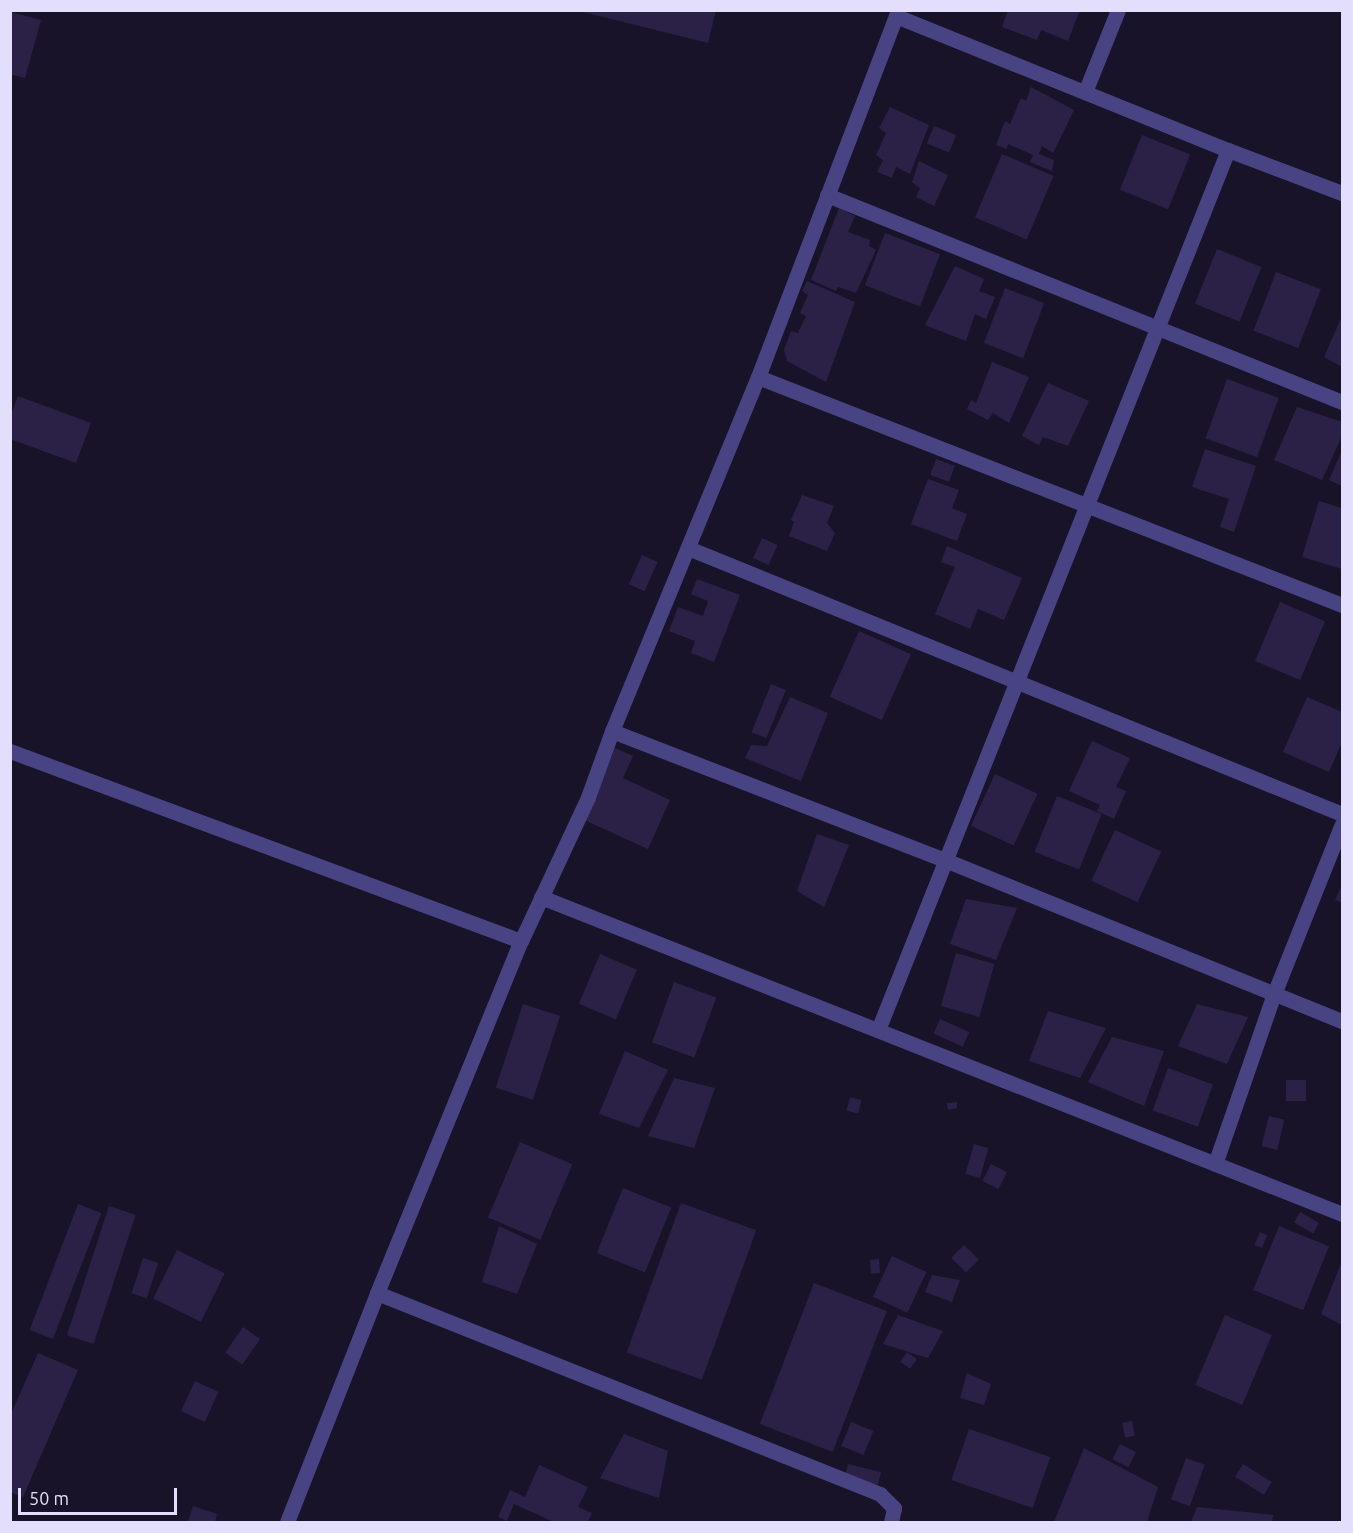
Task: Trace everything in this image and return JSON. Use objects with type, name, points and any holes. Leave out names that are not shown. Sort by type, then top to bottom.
[{"type":"street","points":[[1085,92],[1118,10]]},
{"type":"street","points":[[287,1522],[377,1293],[521,941],[588,798],[612,731],[758,377],[897,13],[1228,150],[1342,193]]},
{"type":"street","points":[[878,1030],[1228,150]]},
{"type":"street","points":[[827,195],[1342,402]]},
{"type":"street","points":[[758,377],[1342,604]]},
{"type":"street","points":[[688,548],[1342,814]]},
{"type":"street","points":[[612,731],[945,860],[1342,1021]]},
{"type":"street","points":[[10,751],[521,941]]},
{"type":"street","points":[[1215,1164],[1275,994],[1342,824]]},
{"type":"street","points":[[541,897],[1342,1214]]},
{"type":"street","points":[[377,1293],[880,1494],[894,1508],[891,1522]]},
{"type":"building","points":[[575,10],[716,10],[708,43]]},
{"type":"building","points":[[1008,10],[1080,10],[1068,41],[1041,30],[1037,40],[1002,27]]},
{"type":"building","points":[[10,12],[41,20],[25,78],[10,74]]},
{"type":"building","points":[[1031,87],[1074,110],[1053,153],[1042,146],[1039,154],[1054,160],[1052,171],[1030,162],[1033,155],[1008,144],[1007,149],[996,145],[1005,121],[1010,124],[1021,98],[1026,101]]},
{"type":"building","points":[[890,107],[929,125],[910,174],[896,167],[892,178],[877,172],[883,160],[876,155],[886,133],[879,128]]},
{"type":"building","points":[[934,126],[956,135],[949,153],[927,144]]},
{"type":"building","points":[[1142,135],[1190,154],[1168,209],[1120,190]]},
{"type":"building","points":[[1002,154],[1054,176],[1027,239],[975,218]]},
{"type":"building","points":[[919,161],[948,175],[934,206],[916,197],[920,188],[912,182]]},
{"type":"building","points":[[839,208],[855,216],[848,232],[870,240],[869,246],[876,250],[856,293],[838,287],[836,291],[811,280]]},
{"type":"building","points":[[885,233],[940,254],[920,306],[865,285]]},
{"type":"building","points":[[1217,249],[1262,267],[1239,322],[1195,304]]},
{"type":"building","points":[[955,266],[984,279],[979,291],[995,297],[986,319],[975,314],[966,341],[925,325]]},
{"type":"building","points":[[1276,272],[1321,289],[1298,348],[1253,331]]},
{"type":"building","points":[[807,281],[855,302],[826,382],[787,361],[784,350],[791,331],[798,333],[806,316],[800,313],[808,295],[802,291]]},
{"type":"building","points":[[1005,288],[1044,303],[1023,358],[984,343]]},
{"type":"building","points":[[1342,316],[1342,367],[1324,357]]},
{"type":"building","points":[[992,362],[1029,377],[1009,423],[993,413],[988,420],[967,409],[971,400],[976,403]]},
{"type":"building","points":[[1227,379],[1279,398],[1257,457],[1205,438]]},
{"type":"building","points":[[1048,383],[1089,401],[1068,446],[1043,437],[1039,445],[1022,436]]},
{"type":"building","points":[[18,396],[91,423],[76,463],[10,439],[10,417]]},
{"type":"building","points":[[1297,407],[1342,422],[1342,436],[1322,480],[1274,460]]},
{"type":"building","points":[[1205,449],[1256,466],[1234,532],[1220,527],[1229,499],[1192,487]]},
{"type":"building","points":[[1342,450],[1342,486],[1329,480]]},
{"type":"building","points":[[936,459],[955,466],[949,482],[930,475]]},
{"type":"building","points":[[928,479],[959,490],[952,508],[967,514],[957,541],[911,524]]},
{"type":"building","points":[[802,495],[834,506],[827,523],[835,533],[827,551],[789,536],[794,522],[791,520]]},
{"type":"building","points":[[1319,501],[1342,508],[1342,569],[1302,557]]},
{"type":"building","points":[[762,538],[778,545],[769,565],[753,558]]},
{"type":"building","points":[[947,546],[1022,578],[1004,620],[978,609],[970,629],[935,614],[955,567],[941,562]]},
{"type":"building","points":[[642,555],[658,562],[645,591],[629,584]]},
{"type":"building","points":[[697,579],[740,595],[714,662],[691,653],[695,641],[669,631],[678,607],[703,616],[708,601],[691,594]]},
{"type":"building","points":[[1280,602],[1325,621],[1300,680],[1255,661]]},
{"type":"building","points":[[859,631],[911,654],[882,720],[830,697]]},
{"type":"building","points":[[771,684],[786,690],[766,738],[752,732]]},
{"type":"building","points":[[790,697],[828,713],[801,781],[745,758],[751,745],[767,746]]},
{"type":"building","points":[[1307,697],[1342,712],[1342,742],[1329,772],[1283,752]]},
{"type":"building","points":[[1092,741],[1130,758],[1116,787],[1126,791],[1114,819],[1097,811],[1100,805],[1069,791]]},
{"type":"building","points":[[615,748],[633,756],[623,778],[670,800],[648,849],[582,819]]},
{"type":"building","points":[[995,774],[1038,794],[1014,846],[971,826]]},
{"type":"building","points":[[1057,796],[1102,814],[1079,870],[1035,852]]},
{"type":"building","points":[[1115,830],[1161,852],[1138,902],[1091,881]]},
{"type":"building","points":[[817,834],[849,845],[824,907],[797,891]]},
{"type":"building","points":[[1342,885],[1342,903],[1335,900]]},
{"type":"building","points":[[966,899],[1017,908],[996,960],[950,944]]},
{"type":"building","points":[[956,953],[994,964],[979,1017],[941,1006]]},
{"type":"building","points":[[600,954],[637,970],[616,1019],[579,1004]]},
{"type":"building","points":[[674,982],[716,997],[694,1058],[652,1042]]},
{"type":"building","points":[[523,1004],[560,1016],[533,1100],[496,1088]]},
{"type":"building","points":[[1197,1004],[1248,1017],[1227,1064],[1178,1046]]},
{"type":"building","points":[[1048,1011],[1106,1028],[1080,1078],[1029,1061]]},
{"type":"building","points":[[940,1019],[969,1032],[963,1047],[933,1034]]},
{"type":"building","points":[[1112,1037],[1164,1051],[1144,1106],[1088,1082]]},
{"type":"building","points":[[625,1051],[668,1070],[639,1128],[599,1114]]},
{"type":"building","points":[[1168,1068],[1213,1084],[1198,1127],[1153,1110]]},
{"type":"building","points":[[674,1078],[715,1088],[694,1148],[648,1136]]},
{"type":"building","points":[[1286,1080],[1306,1080],[1306,1101],[1286,1101]]},
{"type":"building","points":[[850,1097],[862,1100],[858,1113],[847,1111]]},
{"type":"building","points":[[957,1102],[957,1108],[948,1110],[947,1103]]},
{"type":"building","points":[[1269,1116],[1285,1120],[1277,1150],[1262,1146]]},
{"type":"building","points":[[520,1142],[572,1164],[540,1240],[488,1217]]},
{"type":"building","points":[[974,1144],[988,1148],[980,1178],[965,1174]]},
{"type":"building","points":[[991,1164],[1007,1172],[998,1189],[982,1181]]},
{"type":"building","points":[[623,1188],[671,1207],[645,1272],[597,1253]]},
{"type":"building","points":[[681,1203],[756,1230],[702,1380],[627,1352]]},
{"type":"building","points":[[78,1204],[101,1213],[53,1339],[30,1330]]},
{"type":"building","points":[[109,1206],[136,1215],[94,1344],[67,1335]]},
{"type":"building","points":[[1300,1212],[1319,1223],[1313,1233],[1294,1222]]},
{"type":"building","points":[[499,1226],[537,1244],[517,1294],[482,1282]]},
{"type":"building","points":[[1279,1226],[1329,1246],[1303,1310],[1253,1290]]},
{"type":"building","points":[[1260,1232],[1267,1235],[1262,1248],[1255,1245]]},
{"type":"building","points":[[964,1245],[979,1260],[966,1273],[951,1258]]},
{"type":"building","points":[[177,1250],[225,1273],[201,1322],[153,1299]]},
{"type":"building","points":[[892,1256],[926,1272],[907,1313],[873,1297]]},
{"type":"building","points":[[143,1258],[158,1263],[147,1298],[132,1293]]},
{"type":"building","points":[[879,1259],[880,1273],[871,1274],[870,1260]]},
{"type":"building","points":[[1342,1261],[1342,1325],[1321,1314]]},
{"type":"building","points":[[932,1275],[960,1280],[952,1302],[925,1292]]},
{"type":"building","points":[[814,1283],[887,1311],[833,1452],[760,1424]]},
{"type":"building","points":[[898,1315],[943,1331],[928,1358],[883,1344]]},
{"type":"building","points":[[1225,1315],[1272,1335],[1242,1405],[1195,1385]]},
{"type":"building","points":[[243,1327],[260,1339],[242,1364],[225,1352]]},
{"type":"building","points":[[907,1352],[917,1359],[910,1369],[900,1362]]},
{"type":"building","points":[[38,1353],[78,1370],[23,1497],[10,1492],[10,1416]]},
{"type":"building","points":[[967,1373],[991,1384],[984,1405],[960,1398]]},
{"type":"building","points":[[195,1381],[219,1392],[205,1422],[181,1411]]},
{"type":"building","points":[[1132,1421],[1135,1436],[1125,1438],[1122,1423]]},
{"type":"building","points":[[851,1422],[873,1431],[864,1455],[841,1446]]},
{"type":"building","points":[[969,1429],[1050,1457],[1033,1508],[951,1480]]},
{"type":"building","points":[[624,1434],[668,1451],[659,1498],[600,1478]]},
{"type":"building","points":[[1120,1444],[1136,1452],[1128,1467],[1112,1459]]},
{"type":"building","points":[[1084,1448],[1158,1487],[1147,1522],[1054,1522]]},
{"type":"building","points":[[1186,1458],[1205,1465],[1190,1506],[1171,1499]]},
{"type":"building","points":[[848,1464],[881,1472],[878,1485],[845,1477]]},
{"type":"building","points":[[1243,1464],[1272,1482],[1264,1495],[1235,1477]]},
{"type":"building","points":[[539,1465],[588,1487],[578,1507],[592,1513],[588,1522],[554,1522],[514,1504],[507,1521],[498,1517],[510,1490],[525,1497]]},
{"type":"building","points":[[193,1506],[217,1514],[215,1522],[188,1522]]},
{"type":"building","points":[[1197,1507],[1274,1515],[1271,1522],[1191,1522]]}]
